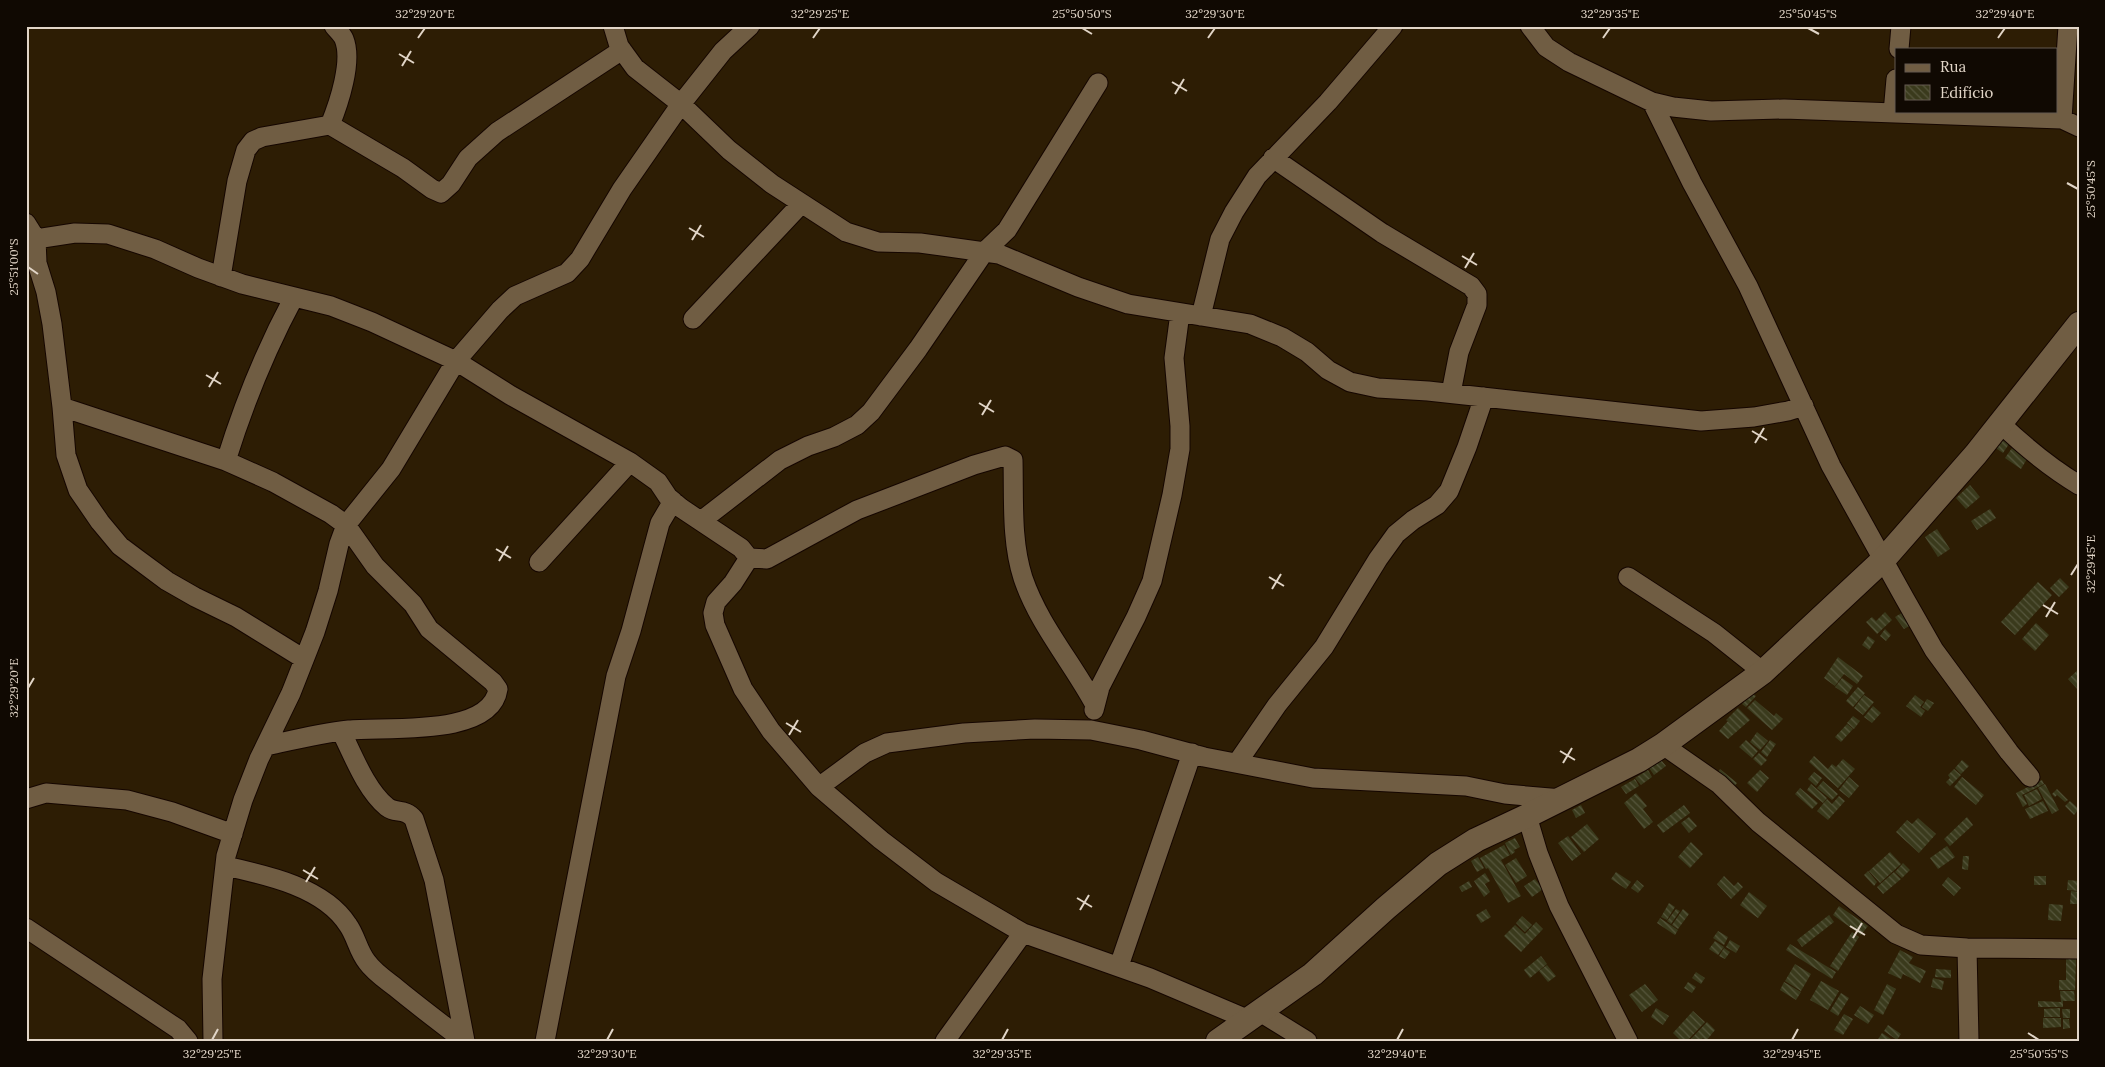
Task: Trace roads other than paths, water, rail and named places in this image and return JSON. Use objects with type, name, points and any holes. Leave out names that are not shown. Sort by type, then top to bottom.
[{"type":"street","points":[[330,125],[340,100],[347,51],[344,38],[334,26]]},
{"type":"street","points":[[613,26],[622,50],[635,68],[682,104],[729,150],[801,204],[846,232],[878,242],[920,243],[985,251],[1016,260],[1078,287],[1128,304],[1250,324],[1282,337],[1307,352],[1328,370],[1350,382],[1378,388],[1451,393],[1702,421],[1754,417],[1804,406]]},
{"type":"street","points":[[212,1041],[212,979],[226,856],[243,800],[291,693],[304,659],[328,590],[339,544],[346,525],[391,469],[456,361],[500,310],[515,296],[567,273],[580,259],[622,189],[682,104],[723,51],[750,26]]},
{"type":"street","points":[[1201,316],[1212,265],[1220,239],[1234,212],[1257,176],[1328,102],[1393,26]]},
{"type":"street","points":[[1530,26],[1546,47],[1569,62],[1652,102],[1673,107],[1711,111],[1784,108],[2070,123],[2068,26]]},
{"type":"street","points":[[1899,48],[1901,26]]},
{"type":"street","points":[[221,277],[237,181],[246,150],[253,141],[262,137],[330,125],[441,193],[451,184],[468,158],[497,132],[622,50]]},
{"type":"street","points":[[701,521],[780,460],[857,425],[871,412],[918,349],[985,251],[1007,230],[1098,83]]},
{"type":"street","points":[[1893,113],[1895,90]]},
{"type":"street","points":[[1652,102],[1692,183],[1748,286],[1831,466],[1934,650],[2030,777]]},
{"type":"street","points":[[1274,158],[1382,233],[1471,286],[1477,294],[1477,305],[1460,352],[1451,393]]},
{"type":"street","points":[[693,319],[801,204]]},
{"type":"street","points":[[26,223],[46,292],[52,324],[66,456],[78,490],[100,522],[120,546],[167,581],[236,617],[304,659]]},
{"type":"street","points":[[31,242],[75,234],[108,234],[155,248],[221,277],[260,290],[331,306],[372,322],[456,361],[510,395],[630,462],[658,482],[673,501],[741,548],[749,558],[767,559],[857,510],[974,465],[1005,456],[1009,457],[1013,460],[1016,547],[1023,578],[1039,615],[1080,678],[1095,705]]},
{"type":"street","points":[[226,461],[243,406],[258,369],[294,297]]},
{"type":"street","points":[[1091,730],[1100,687],[1152,581],[1162,539],[1180,450],[1180,426],[1174,358],[1180,313]]},
{"type":"street","points":[[1222,1038],[1313,974],[1438,864],[1476,840],[1562,799],[1663,745],[1763,672],[1884,559],[1976,454],[2079,324]]},
{"type":"street","points":[[1237,763],[1277,705],[1324,646],[1396,534],[1413,520],[1437,505],[1449,491],[1467,447],[1484,397]]},
{"type":"street","points":[[62,407],[226,461],[273,482],[313,503],[346,525],[375,566],[413,604],[429,629],[493,682],[498,689],[493,702],[486,709],[466,719],[443,726],[341,731],[266,746]]},
{"type":"street","points":[[2000,423],[2024,447],[2049,467],[2079,485]]},
{"type":"street","points":[[539,562],[630,462]]},
{"type":"street","points":[[545,1041],[616,676],[631,632],[660,523],[673,501]]},
{"type":"street","points":[[749,558],[733,584],[716,602],[713,612],[715,625],[743,689],[771,731],[819,787],[881,840],[936,882],[1023,932],[1119,966],[1221,1008],[1255,1016],[1307,1041]]},
{"type":"street","points":[[1628,577],[1714,633],[1763,672]]},
{"type":"street","points":[[819,787],[865,753],[887,743],[964,733],[1035,729],[1091,730],[1313,778],[1466,786],[1505,794],[1562,799]]},
{"type":"street","points":[[341,731],[362,774],[380,800],[389,809],[408,812],[414,818],[434,880],[465,1041]]},
{"type":"street","points":[[1663,745],[1719,784],[1758,822],[1896,934],[1921,945],[1967,948],[2079,949]]},
{"type":"street","points":[[1119,966],[1192,753]]},
{"type":"street","points":[[26,799],[46,793],[128,800],[172,812],[233,834]]},
{"type":"street","points":[[1527,816],[1538,853],[1560,906],[1628,1041]]},
{"type":"street","points":[[224,866],[259,873],[292,885],[326,901],[338,910],[350,926],[367,962],[409,999],[465,1041]]},
{"type":"street","points":[[26,928],[178,1030],[188,1041]]},
{"type":"street","points":[[945,1041],[1023,932]]},
{"type":"street","points":[[1967,948],[1969,1041]]},
{"type":"street","points":[[1221,1008],[1222,1038]]}]
